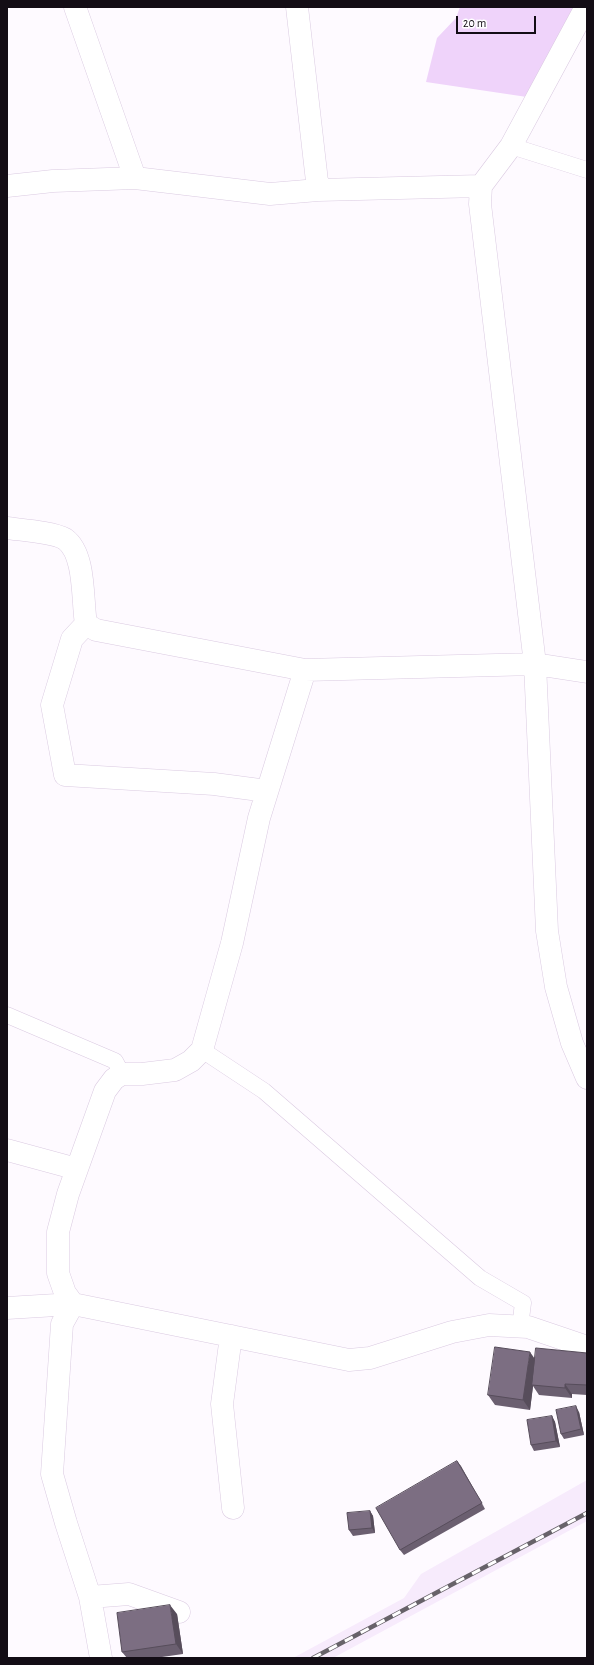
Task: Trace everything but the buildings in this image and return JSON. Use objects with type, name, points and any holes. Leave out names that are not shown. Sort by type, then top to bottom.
[{"type":"street","points":[[75,7],[135,178]]},
{"type":"street","points":[[297,7],[318,190]]},
{"type":"street","points":[[586,7],[511,146],[482,186],[480,204],[535,664],[547,931],[556,987],[572,1043],[587,1078]]},
{"type":"street","points":[[7,186],[53,181],[135,178],[270,194],[318,190],[482,186]]},
{"type":"street","points":[[7,528],[48,534],[64,539],[74,550],[79,560],[86,624],[72,639],[52,705],[65,775],[214,784],[267,791]]},
{"type":"street","points":[[86,624],[96,630],[305,670],[535,664],[587,672]]},
{"type":"street","points":[[73,1304],[64,1293],[58,1273],[58,1232],[68,1194],[105,1092],[114,1078],[122,1074],[142,1074],[175,1070],[191,1061],[202,1050],[232,943],[259,818],[305,670]]},
{"type":"street","points":[[7,1150],[77,1169]]},
{"type":"street","points":[[7,1308],[73,1304],[349,1360],[370,1358],[460,1330],[489,1325],[528,1327],[587,1347]]},
{"type":"street","points":[[73,1304],[62,1324],[52,1474],[90,1597],[101,1658]]},
{"type":"street","points":[[231,1336],[222,1404],[233,1508]]},
{"type":"street","points":[[90,1597],[129,1594],[179,1612]]},
{"type":"lane","points":[[511,146],[587,170]]},
{"type":"lane","points":[[7,1015],[115,1061],[122,1074]]},
{"type":"lane","points":[[202,1050],[264,1092],[480,1278],[523,1303],[520,1327]]},
{"type":"shaded area","points":[[460,7],[575,7],[527,97],[426,82],[437,38],[456,18]]},
{"type":"shaded area","points":[[587,1480],[587,1521],[333,1658],[293,1658],[404,1598],[421,1574]]},
{"type":"railway","points":[[313,1658],[587,1513]]}]
